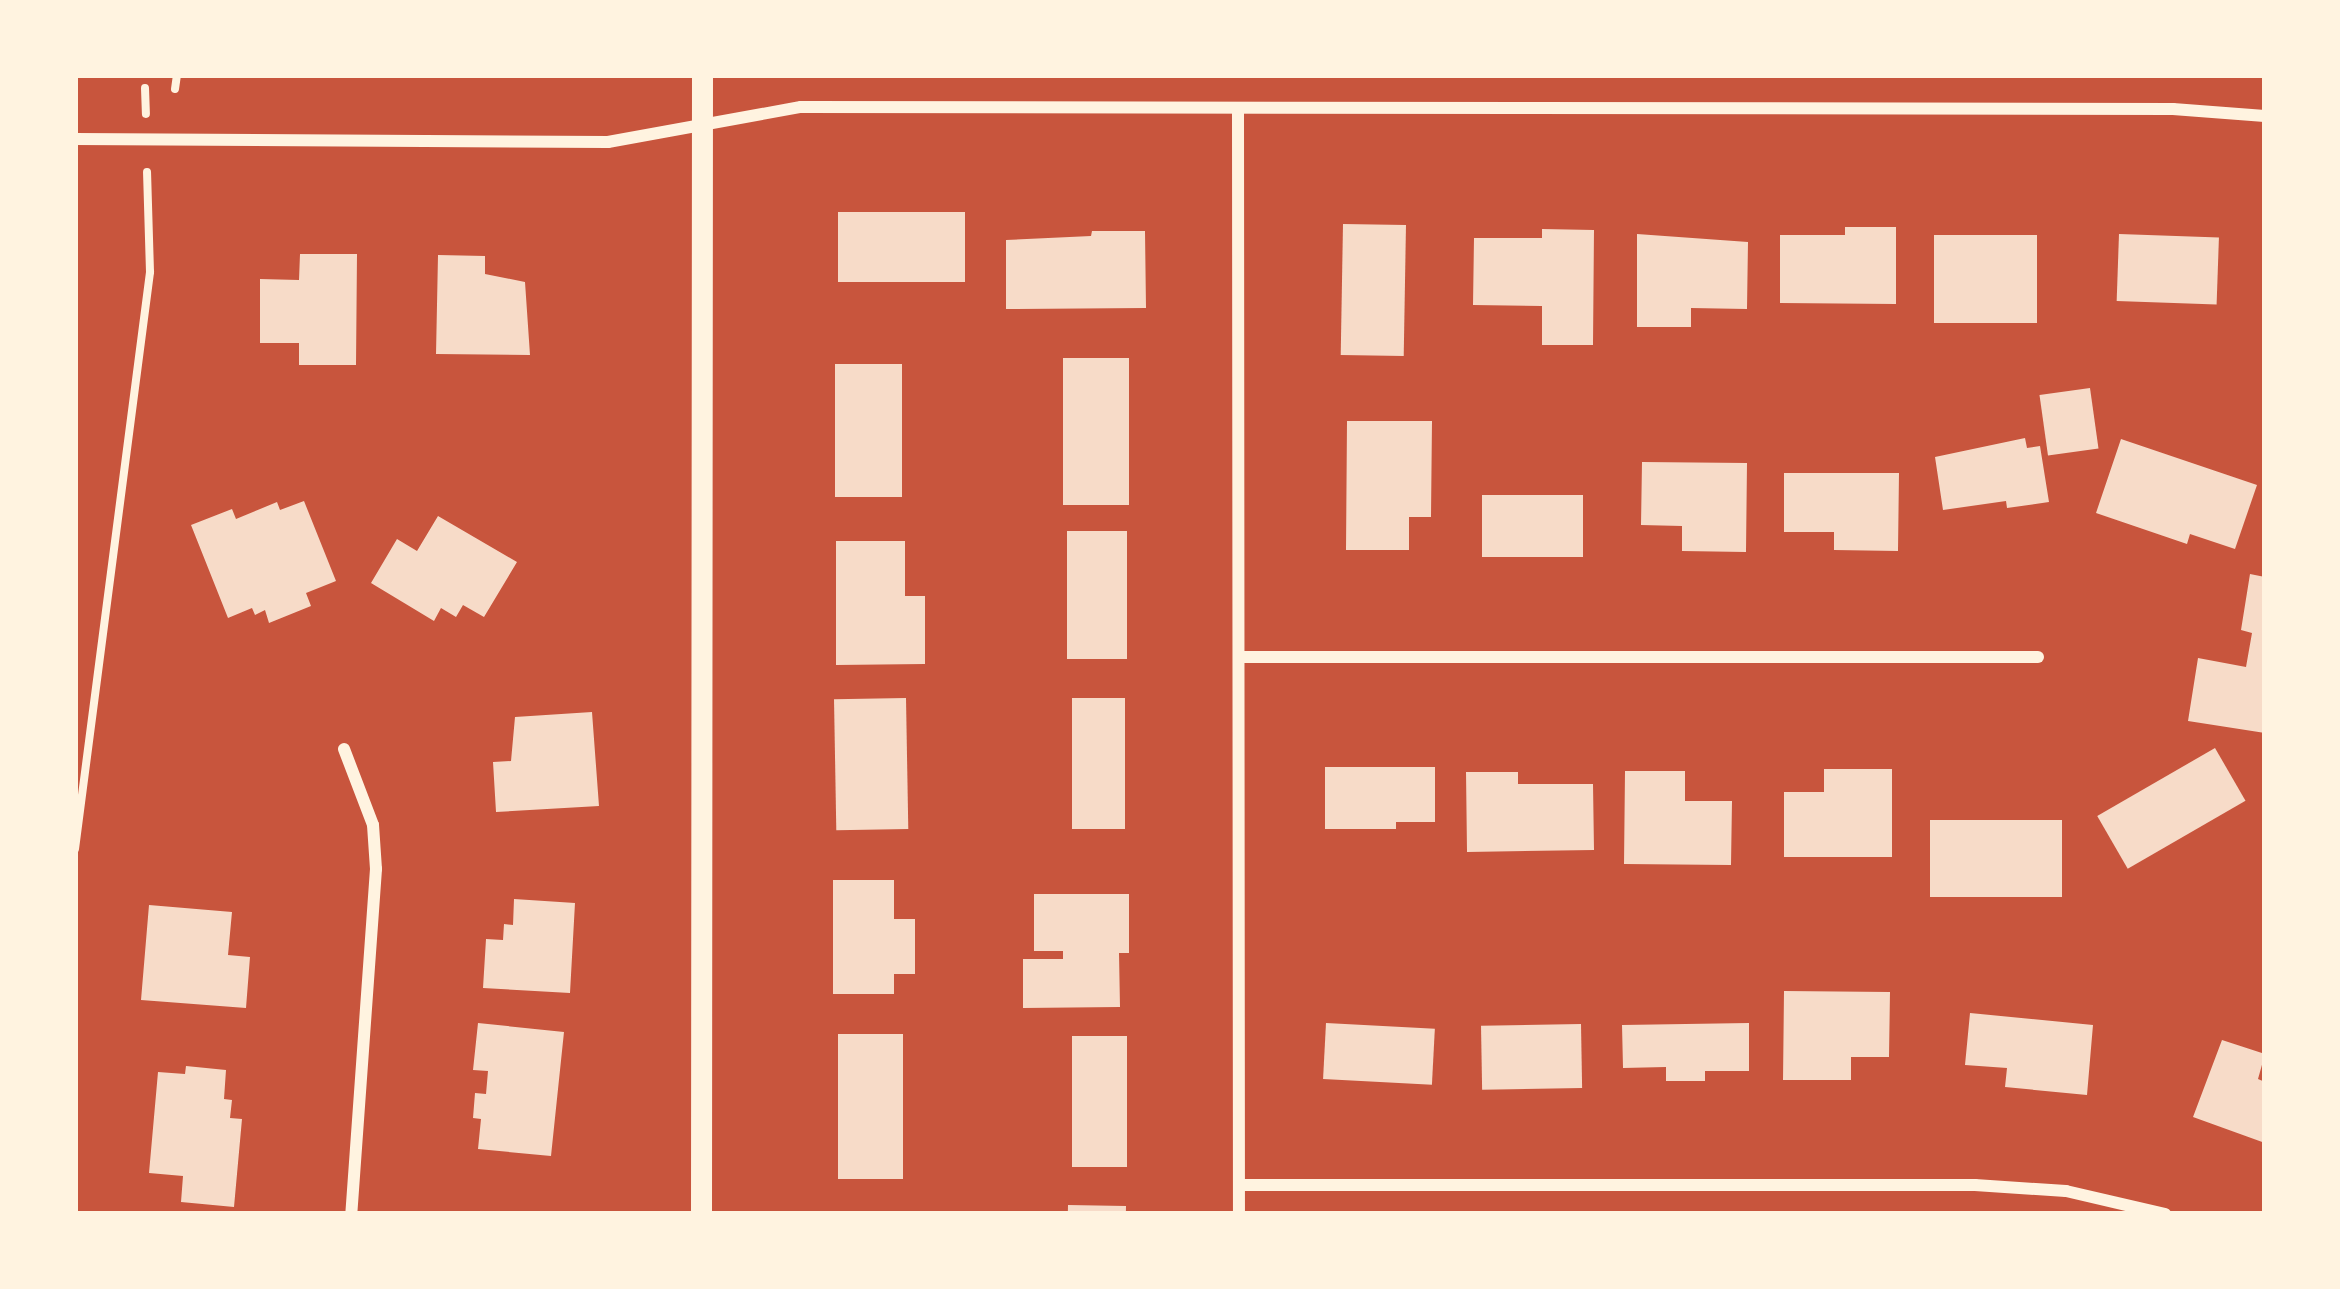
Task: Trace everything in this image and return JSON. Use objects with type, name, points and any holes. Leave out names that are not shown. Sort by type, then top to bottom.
[{"type":"street","points":[[701,1214],[702,75]]},
{"type":"street","points":[[75,140],[608,142],[801,107],[2173,110],[2265,116]]},
{"type":"street","points":[[1238,110],[1239,1214]]},
{"type":"street","points":[[1239,657],[2038,657]]},
{"type":"street","points":[[344,749],[373,825],[376,868],[351,1214]]},
{"type":"street","points":[[1239,1185],[1976,1185],[2066,1191],[2164,1214]]},
{"type":"path","points":[[175,89],[177,75]]},
{"type":"path","points":[[145,88],[146,114]]},
{"type":"path","points":[[75,849],[150,272],[147,172]]},
{"type":"building","points":[[838,212],[965,212],[965,282],[838,282]]},
{"type":"building","points":[[1343,224],[1406,225],[1404,356],[1341,355]]},
{"type":"building","points":[[1845,227],[1896,227],[1896,304],[1780,303],[1780,235],[1845,235]]},
{"type":"building","points":[[1542,229],[1594,230],[1593,345],[1542,345],[1542,306],[1473,305],[1474,238],[1542,238]]},
{"type":"building","points":[[1092,231],[1145,231],[1146,308],[1006,309],[1006,240],[1091,236]]},
{"type":"building","points":[[1637,234],[1748,242],[1747,309],[1691,308],[1691,327],[1637,327]]},
{"type":"building","points":[[2119,234],[2219,237],[2217,304],[2117,301]]},
{"type":"building","points":[[1934,235],[2037,235],[2037,323],[1934,323]]},
{"type":"building","points":[[300,254],[357,254],[356,365],[299,365],[299,343],[260,343],[260,279],[299,280]]},
{"type":"building","points":[[438,255],[485,256],[485,274],[525,282],[530,355],[436,354]]},
{"type":"building","points":[[1063,358],[1129,358],[1129,505],[1063,505]]},
{"type":"building","points":[[835,364],[902,364],[902,497],[835,497]]},
{"type":"building","points":[[2090,388],[2098,448],[2048,456],[2039,395]]},
{"type":"building","points":[[1347,421],[1432,421],[1431,517],[1409,517],[1409,550],[1346,550]]},
{"type":"building","points":[[2025,438],[2027,448],[2040,446],[2049,502],[2007,508],[2006,501],[1943,510],[1935,457]]},
{"type":"building","points":[[2121,439],[2257,485],[2235,549],[2190,534],[2187,544],[2096,513]]},
{"type":"building","points":[[1642,462],[1747,463],[1746,552],[1682,551],[1682,526],[1641,525]]},
{"type":"building","points":[[1784,473],[1899,473],[1898,551],[1834,550],[1834,532],[1784,532]]},
{"type":"building","points":[[1482,495],[1583,495],[1583,557],[1482,557]]},
{"type":"building","points":[[304,501],[336,581],[306,593],[311,606],[269,623],[265,610],[255,615],[252,608],[228,618],[191,525],[232,509],[236,519],[277,502],[280,510]]},
{"type":"building","points":[[438,516],[517,562],[484,617],[463,605],[456,617],[441,608],[434,621],[371,583],[397,539],[417,551]]},
{"type":"building","points":[[1067,531],[1127,531],[1127,659],[1067,659]]},
{"type":"building","points":[[836,541],[905,541],[905,596],[925,596],[925,664],[836,665]]},
{"type":"building","points":[[2250,574],[2265,577],[2265,733],[2188,721],[2198,658],[2246,667],[2252,633],[2241,630]]},
{"type":"building","points":[[906,698],[908,829],[836,830],[834,699]]},
{"type":"building","points":[[1072,698],[1125,698],[1125,829],[1072,829]]},
{"type":"building","points":[[592,712],[599,806],[496,812],[493,762],[511,761],[515,717]]},
{"type":"building","points":[[2215,748],[2246,801],[2128,869],[2097,816]]},
{"type":"building","points":[[1325,767],[1435,767],[1435,822],[1396,822],[1396,829],[1325,829]]},
{"type":"building","points":[[1824,769],[1892,769],[1892,857],[1784,857],[1784,792],[1824,792]]},
{"type":"building","points":[[1625,771],[1685,771],[1685,801],[1732,801],[1731,865],[1624,864]]},
{"type":"building","points":[[1466,772],[1518,772],[1518,784],[1593,784],[1594,850],[1467,852]]},
{"type":"building","points":[[1930,820],[2062,820],[2062,897],[1930,897]]},
{"type":"building","points":[[833,880],[894,880],[894,919],[915,919],[915,974],[894,974],[894,994],[833,994]]},
{"type":"building","points":[[1034,894],[1129,894],[1129,953],[1119,953],[1120,1007],[1023,1008],[1023,959],[1063,959],[1063,951],[1034,951]]},
{"type":"building","points":[[514,899],[575,903],[570,993],[483,988],[486,939],[503,940],[504,924],[513,925]]},
{"type":"building","points":[[149,905],[232,912],[228,955],[250,957],[246,1008],[141,1000]]},
{"type":"building","points":[[1784,991],[1890,992],[1889,1057],[1851,1057],[1851,1080],[1783,1080]]},
{"type":"building","points":[[1970,1013],[2093,1025],[2087,1095],[2005,1087],[2007,1068],[1965,1065]]},
{"type":"building","points":[[478,1023],[564,1032],[551,1156],[478,1149],[481,1119],[473,1118],[475,1093],[486,1094],[488,1071],[473,1070]]},
{"type":"building","points":[[1326,1023],[1435,1029],[1432,1085],[1323,1079]]},
{"type":"building","points":[[1749,1023],[1749,1071],[1705,1071],[1705,1081],[1666,1081],[1666,1067],[1623,1068],[1622,1025]]},
{"type":"building","points":[[1581,1024],[1582,1088],[1482,1090],[1481,1026]]},
{"type":"building","points":[[838,1034],[903,1034],[903,1179],[838,1179]]},
{"type":"building","points":[[1072,1036],[1127,1036],[1127,1167],[1072,1167]]},
{"type":"building","points":[[2222,1040],[2265,1054],[2258,1079],[2265,1082],[2265,1143],[2193,1117]]},
{"type":"building","points":[[186,1066],[226,1070],[224,1099],[232,1100],[230,1118],[242,1119],[234,1207],[181,1202],[183,1176],[149,1173],[158,1072],[185,1074]]},
{"type":"building","points":[[1068,1205],[1126,1206],[1126,1214],[1068,1214]]}]
